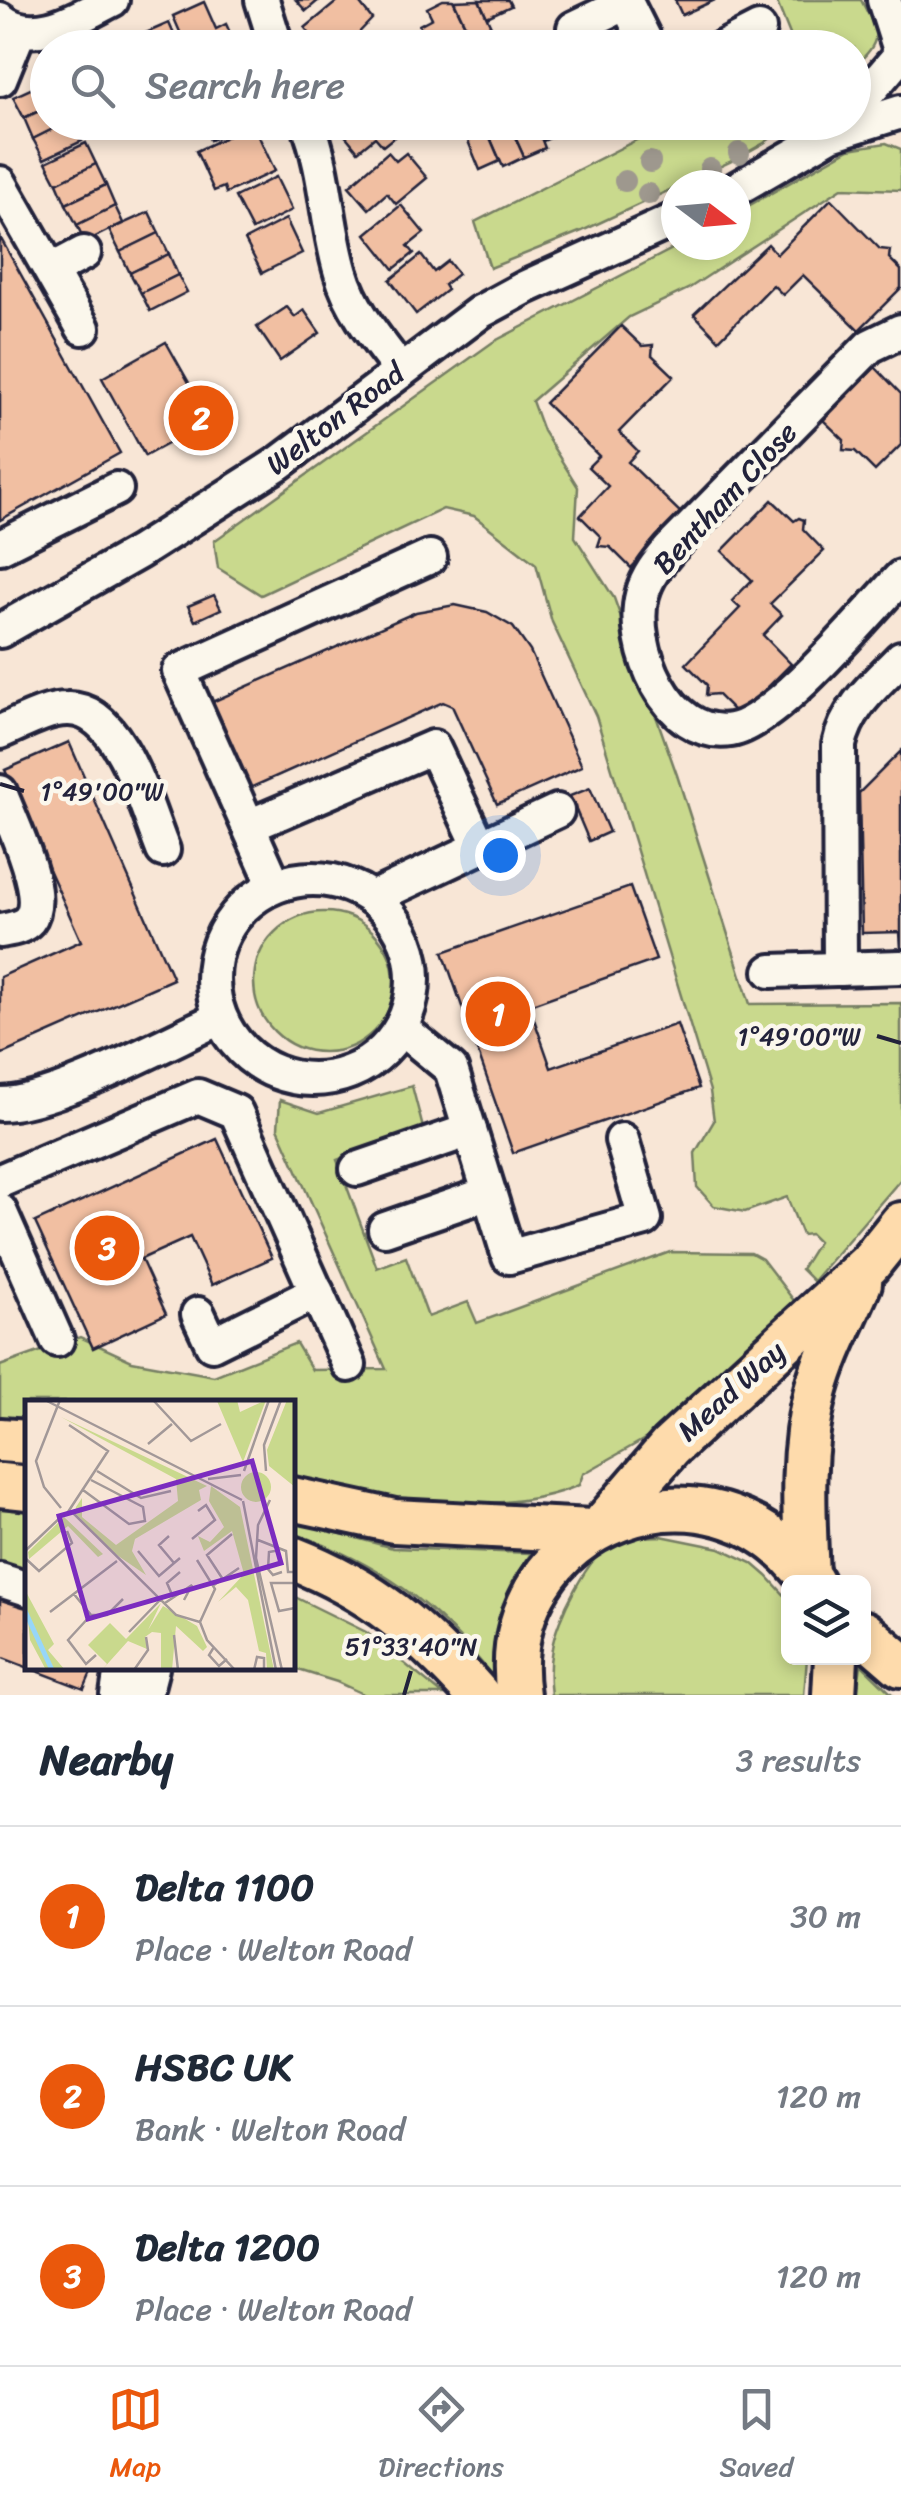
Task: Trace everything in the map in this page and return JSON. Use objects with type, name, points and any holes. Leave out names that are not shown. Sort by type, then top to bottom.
[{"type":"main road","name":"Mead Way","points":[[597,1528],[670,1446],[869,1264],[901,1224]]},
{"type":"main road","name":"Mead Way","points":[[809,1575],[804,1487],[810,1416],[833,1343],[869,1264]]},
{"type":"main road","points":[[0,1440],[25,1442]]},
{"type":"main road","points":[[0,1485],[25,1488]]},
{"type":"main road","points":[[295,1500],[394,1521],[597,1528]]},
{"type":"main road","points":[[518,1695],[518,1644],[531,1600],[556,1561],[597,1528],[631,1514],[666,1508],[720,1514],[769,1537],[805,1575]]},
{"type":"main road","points":[[298,1562],[363,1592],[398,1617],[432,1644],[478,1695]]},
{"type":"main road","points":[[871,1639],[901,1665]]},
{"type":"main road","points":[[834,1695],[836,1665]]},
{"type":"street","points":[[0,78],[10,26],[60,24],[112,0]]},
{"type":"street","points":[[262,0],[271,30]]},
{"type":"street","points":[[884,0],[899,54],[894,75],[901,95]]},
{"type":"street","points":[[574,28],[626,2],[639,30]]},
{"type":"street","points":[[871,88],[899,54]]},
{"type":"street","points":[[871,119],[901,112]]},
{"type":"street","points":[[313,140],[322,166],[342,276],[371,331],[401,371]]},
{"type":"street","points":[[751,180],[816,140]]},
{"type":"street","points":[[0,183],[82,328]]},
{"type":"street","name":"Welton Road","points":[[0,631],[200,515],[328,428],[480,312],[526,286],[661,226]]},
{"type":"street","points":[[52,270],[84,252]]},
{"type":"street","name":"Bentham Close","points":[[901,331],[870,346],[651,573],[642,596],[640,634],[650,671],[662,693],[680,713],[700,727],[729,731],[755,721],[780,702],[901,576]]},
{"type":"street","points":[[0,548],[116,488]]},
{"type":"street","points":[[275,886],[179,670],[430,557]]},
{"type":"street","points":[[840,969],[839,744],[851,710],[901,658]]},
{"type":"street","points":[[0,732],[68,708],[103,722],[122,750],[163,850]]},
{"type":"street","points":[[249,826],[433,747],[480,848]]},
{"type":"street","points":[[0,792],[36,888],[28,922],[0,931]]},
{"type":"street","points":[[372,898],[557,811]]},
{"type":"street","points":[[300,880],[350,886],[372,898],[392,918],[407,944],[413,972],[411,1001],[400,1028],[381,1053],[354,1071],[324,1080],[291,1078],[262,1066],[237,1046],[220,1018],[213,988],[216,956],[228,927],[248,903],[275,886],[300,880]]},
{"type":"street","points":[[771,970],[901,967]]},
{"type":"street","points":[[0,1104],[32,1100],[67,1087],[220,1018]]},
{"type":"street","points":[[400,1028],[451,1069],[509,1257],[645,1219],[622,1140]]},
{"type":"street","points":[[0,1180],[198,1096],[236,1112],[350,1364]]},
{"type":"street","points":[[357,1169],[470,1130]]},
{"type":"street","points":[[385,1230],[489,1193]]},
{"type":"street","points":[[0,1212],[57,1340]]},
{"type":"street","points":[[198,1314],[212,1344],[317,1292]]},
{"type":"street","points":[[0,1580],[25,1588]]},
{"type":"street","points":[[117,1695],[122,1670]]},
{"type":"street","points":[[145,1695],[151,1670]]},
{"type":"green space","points":[[776,0],[861,0],[876,36],[871,47],[871,30],[788,30]]},
{"type":"green space","points":[[637,140],[768,140],[713,170],[661,170],[661,194],[490,268],[475,222]]},
{"type":"green space","points":[[886,143],[901,149],[901,190],[842,188],[751,248],[751,205],[849,149]]},
{"type":"green space","points":[[661,255],[661,260],[732,260],[688,289],[629,317],[532,401],[543,431],[578,487],[575,537],[614,598],[677,775],[750,1004],[901,1003],[901,1179],[813,1281],[801,1269],[818,1242],[810,1234],[802,1235],[787,1197],[745,1212],[714,1206],[697,1187],[695,1153],[714,1121],[710,1091],[596,716],[552,622],[536,564],[474,516],[443,509],[261,595],[218,568],[214,541],[493,342]]},
{"type":"green space","points":[[324,912],[351,918],[373,933],[388,955],[394,982],[388,1009],[373,1031],[351,1046],[324,1052],[297,1046],[275,1031],[260,1009],[254,982],[260,955],[275,933],[297,918]]},
{"type":"green space","points":[[412,1086],[423,1128],[337,1160],[377,1268],[406,1257],[428,1317],[468,1302],[477,1323],[670,1252],[751,1253],[762,1259],[795,1302],[784,1317],[657,1432],[583,1474],[579,1485],[547,1496],[476,1503],[438,1502],[295,1481],[295,1400],[25,1400],[25,1427],[0,1425],[0,1366],[80,1337],[132,1361],[214,1376],[296,1343],[312,1370],[386,1369],[278,1128],[280,1100],[319,1113]]},
{"type":"green space","points":[[0,1502],[25,1505],[25,1571],[0,1565]]},
{"type":"green space","points":[[295,1522],[393,1548],[531,1553],[502,1612],[494,1643],[493,1677],[450,1628],[404,1589],[324,1545],[295,1534]]},
{"type":"green space","points":[[661,1536],[720,1548],[752,1563],[767,1576],[781,1591],[781,1665],[806,1665],[804,1695],[551,1695],[551,1654],[567,1606],[584,1574],[604,1549],[631,1538]]},
{"type":"green space","points":[[295,1597],[366,1632],[443,1695],[365,1695],[295,1669]]},
{"type":"green space","points":[[862,1665],[893,1695],[857,1695]]},
{"type":"building","points":[[296,0],[319,0],[306,11]]},
{"type":"building","points":[[339,0],[357,0],[372,19],[361,30],[305,28]]},
{"type":"building","points":[[453,0],[467,30],[421,30],[419,25],[432,18],[427,8]]},
{"type":"building","points":[[479,0],[508,0],[511,6],[487,17]]},
{"type":"building","points":[[479,0],[493,30],[467,30],[454,1]]},
{"type":"building","points":[[675,0],[715,0],[682,15]]},
{"type":"building","points":[[204,2],[216,29],[226,24],[229,30],[179,30],[173,16]]},
{"type":"building","points":[[169,23],[172,30],[153,30]]},
{"type":"building","points":[[30,89],[30,115],[24,118],[13,97]]},
{"type":"building","points":[[34,140],[82,140],[82,141],[44,159]]},
{"type":"building","points":[[219,140],[260,140],[275,171],[226,193],[224,187],[214,191],[196,151]]},
{"type":"building","points":[[349,140],[371,140],[358,151]]},
{"type":"building","points":[[491,140],[516,140],[524,157],[503,167]]},
{"type":"building","points":[[491,140],[500,161],[480,170],[468,141]]},
{"type":"building","points":[[516,140],[542,140],[545,148],[524,157]]},
{"type":"building","points":[[86,143],[96,164],[57,183],[46,162]]},
{"type":"building","points":[[388,152],[396,161],[406,153],[427,178],[396,204],[387,193],[369,209],[349,186]]},
{"type":"building","points":[[96,164],[106,185],[66,204],[57,183]]},
{"type":"building","points":[[276,177],[292,210],[252,230],[235,197]]},
{"type":"building","points":[[106,185],[115,206],[77,225],[66,204]]},
{"type":"building","points":[[831,199],[880,249],[890,250],[889,258],[901,270],[901,288],[859,330],[803,275],[783,295],[773,285],[719,340],[694,314],[768,244],[777,254]]},
{"type":"building","points":[[401,205],[424,233],[408,246],[414,253],[394,269],[366,234]]},
{"type":"building","points":[[115,206],[123,223],[85,242],[77,225]]},
{"type":"building","points":[[149,212],[159,233],[120,252],[109,230]]},
{"type":"building","points":[[286,219],[302,253],[262,273],[245,240]]},
{"type":"building","points":[[159,233],[169,254],[130,273],[120,252]]},
{"type":"building","points":[[0,237],[120,453],[0,520]]},
{"type":"building","points":[[169,254],[178,275],[141,293],[130,273]]},
{"type":"building","points":[[421,255],[434,272],[448,261],[458,274],[444,285],[447,290],[416,314],[390,280]]},
{"type":"building","points":[[178,275],[187,292],[150,311],[141,293]]},
{"type":"building","points":[[287,307],[295,317],[304,310],[320,333],[280,361],[257,327]]},
{"type":"building","points":[[621,326],[642,346],[653,345],[652,355],[674,376],[619,432],[638,451],[628,462],[683,515],[631,568],[610,547],[598,546],[601,537],[580,516],[608,486],[588,467],[599,456],[545,403]]},
{"type":"building","points":[[166,342],[210,420],[145,456],[102,378]]},
{"type":"building","points":[[875,367],[901,394],[901,445],[875,471],[855,451],[843,450],[844,440],[823,420]]},
{"type":"building","points":[[772,500],[794,521],[804,520],[803,529],[824,551],[770,604],[782,615],[763,635],[791,664],[739,716],[717,694],[706,695],[707,685],[686,664],[740,608],[732,601],[752,580],[722,551]]},
{"type":"building","points":[[214,595],[221,609],[195,621],[188,606]]},
{"type":"building","points":[[455,605],[487,612],[513,627],[530,651],[582,766],[497,804],[452,706],[443,702],[250,788],[212,702],[416,612]]},
{"type":"building","points":[[69,742],[173,979],[0,1055],[0,977],[81,941],[5,770]]},
{"type":"building","points":[[901,751],[901,949],[900,932],[862,933],[859,793]]},
{"type":"building","points":[[590,788],[609,832],[589,841],[570,796]]},
{"type":"building","points":[[630,887],[656,960],[529,1005],[551,1068],[677,1024],[699,1088],[513,1153],[443,952]]},
{"type":"building","points":[[217,1139],[272,1258],[212,1285],[190,1237],[141,1259],[166,1314],[93,1348],[35,1222]]},
{"type":"building","points":[[0,1586],[25,1595],[25,1667],[0,1657]]},
{"type":"building","points":[[34,1670],[92,1670],[84,1689]]},
{"type":"place","name":"HSBC UK","points":[[201,418]]},
{"type":"place","name":"Delta 1100","points":[[498,1014]]},
{"type":"place","name":"Delta 1200","points":[[107,1248]]}]
